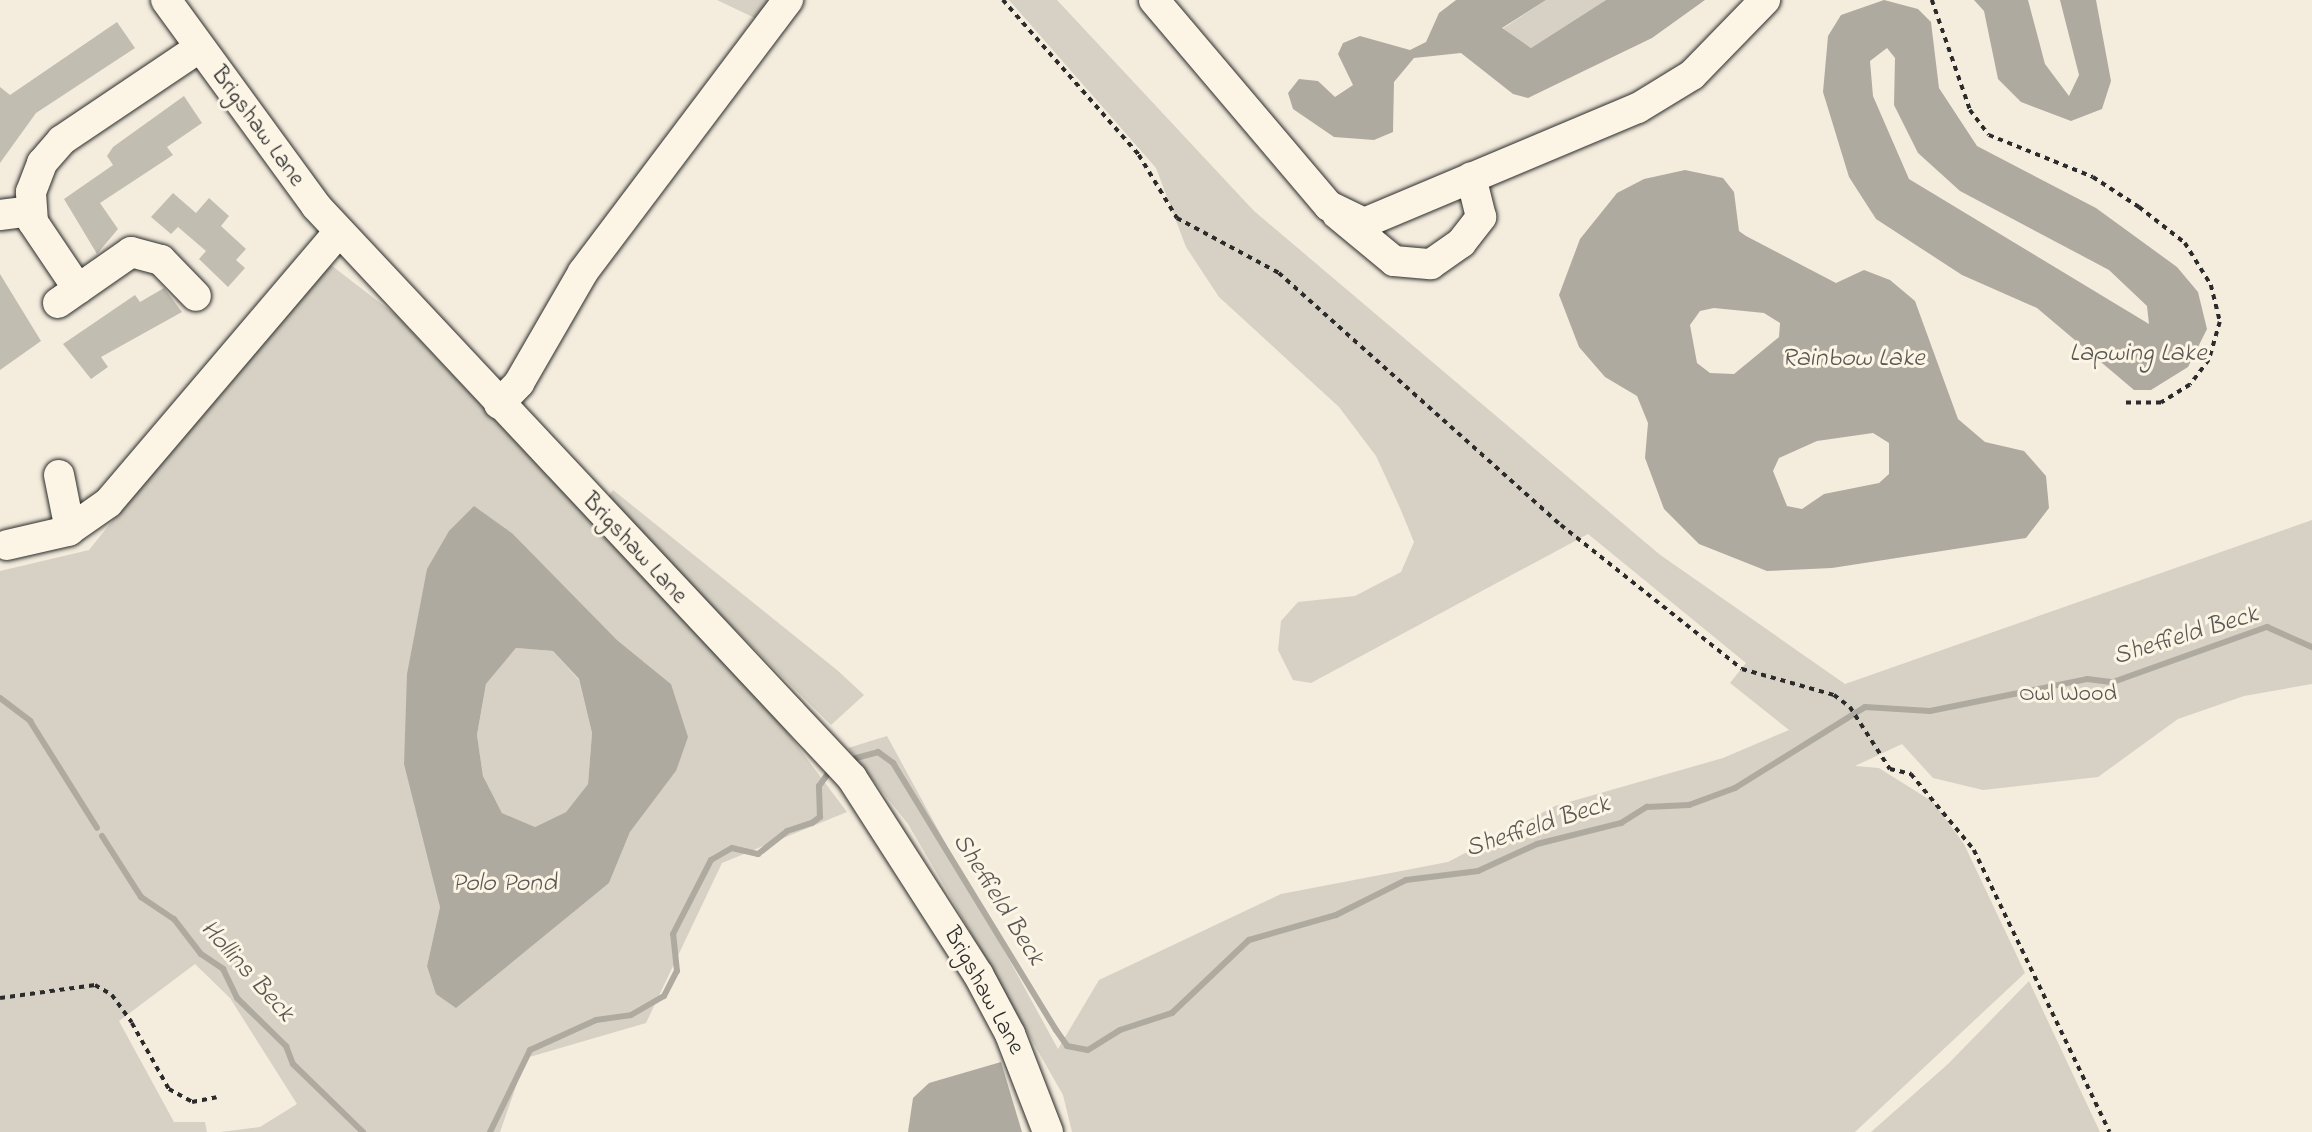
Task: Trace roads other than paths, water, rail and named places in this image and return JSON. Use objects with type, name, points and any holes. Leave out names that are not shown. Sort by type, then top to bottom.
[{"type":"street","name":"Brigshaw Lane","points":[[166,0],[199,48],[339,232],[499,404],[821,738],[866,797],[997,1010],[1048,1132]]},
{"type":"street","points":[[499,404],[519,383],[583,272],[788,0]]},
{"type":"street","points":[[1154,0],[1329,206],[1364,243],[1394,261],[1431,264],[1461,243],[1481,217],[1471,177]]},
{"type":"street","points":[[1329,206],[1364,223],[1638,108],[1692,75],[1765,0]]},
{"type":"street","points":[[196,296],[161,260],[131,252],[68,296],[38,237],[31,211],[35,177],[51,151],[199,48]]},
{"type":"street","points":[[0,215],[31,211]]},
{"type":"street","points":[[8,545],[70,530],[108,503],[339,232]]},
{"type":"street","points":[[59,475],[70,530]]},
{"type":"water","points":[[1456,0],[1546,0],[1502,28],[1531,48],[1606,0],[1705,0],[1652,38],[1528,98],[1513,94],[1461,53],[1414,58],[1394,82],[1393,132],[1374,140],[1334,137],[1293,109],[1288,93],[1299,79],[1318,81],[1335,97],[1353,85],[1338,54],[1343,43],[1360,36],[1410,50],[1426,42],[1439,13]]},
{"type":"water","name":"Lapwing Lake","points":[[1884,0],[1918,9],[1931,22],[1939,88],[1977,146],[2096,208],[2177,267],[2198,292],[2207,329],[2188,367],[2151,390],[2134,390],[2037,308],[1962,275],[1876,219],[1849,177],[1823,92],[1828,36],[1841,15]],"holes":[[[1887,48],[1895,58],[1894,105],[1918,153],[1960,191],[2109,270],[2147,306],[2149,324],[1909,179],[1873,96],[1870,61]]]},
{"type":"water","points":[[1974,0],[2028,0],[2045,64],[2069,96],[2079,75],[2060,0],[2096,0],[2111,81],[2102,109],[2071,121],[2021,102],[1998,79],[1984,11]]},
{"type":"water","name":"Rainbow Lake","points":[[1685,170],[1723,178],[1734,192],[1739,231],[1746,236],[1836,283],[1864,270],[1890,280],[1915,301],[1958,419],[1985,442],[2024,451],[2046,476],[2049,508],[2026,538],[1832,568],[1767,571],[1699,544],[1664,509],[1645,458],[1648,423],[1637,396],[1605,377],[1579,347],[1559,295],[1580,239],[1617,193],[1644,179]],"holes":[[[1714,308],[1764,313],[1780,323],[1779,337],[1734,374],[1710,373],[1697,363],[1690,325],[1700,311]],[[1873,433],[1889,443],[1889,474],[1879,483],[1824,494],[1802,509],[1787,506],[1773,471],[1779,458],[1817,441]]]},
{"type":"water","name":"Polo Pond","points":[[474,506],[513,534],[617,640],[671,684],[688,737],[676,771],[630,832],[609,883],[456,1008],[436,994],[427,966],[440,907],[404,764],[407,674],[427,569],[449,531]],"holes":[[[516,648],[553,651],[579,679],[592,733],[588,784],[566,812],[535,827],[502,813],[483,776],[477,735],[486,684]]]},
{"type":"water","points":[[1001,1062],[1022,1132],[908,1132],[913,1098],[929,1083]]},
{"type":"waterway","name":"Sheffield Beck","points":[[856,758],[878,752],[893,763],[1056,1030],[1067,1046],[1088,1050],[1120,1030],[1172,1013],[1249,940],[1336,915],[1406,880],[1478,871],[1537,844],[1621,823],[1647,807],[1689,805],[1735,788],[1865,707],[1930,711],[2087,679],[2113,682],[2267,627],[2312,647]]},
{"type":"waterway","name":"Hollins Beck","points":[[0,698],[30,721],[97,828]]},
{"type":"waterway","name":"Sheffield Beck","points":[[490,1132],[530,1050],[596,1020],[631,1015],[664,996],[677,971],[673,934],[711,860],[732,848],[758,854],[787,831],[812,823],[820,817],[819,786],[830,771]]},
{"type":"waterway","name":"Hollins Beck","points":[[102,836],[141,897],[174,919],[201,954],[223,969],[237,998],[286,1046],[293,1064],[363,1132]]},
{"type":"park label","name":"Owl Wood","points":[[2068,695]]}]
